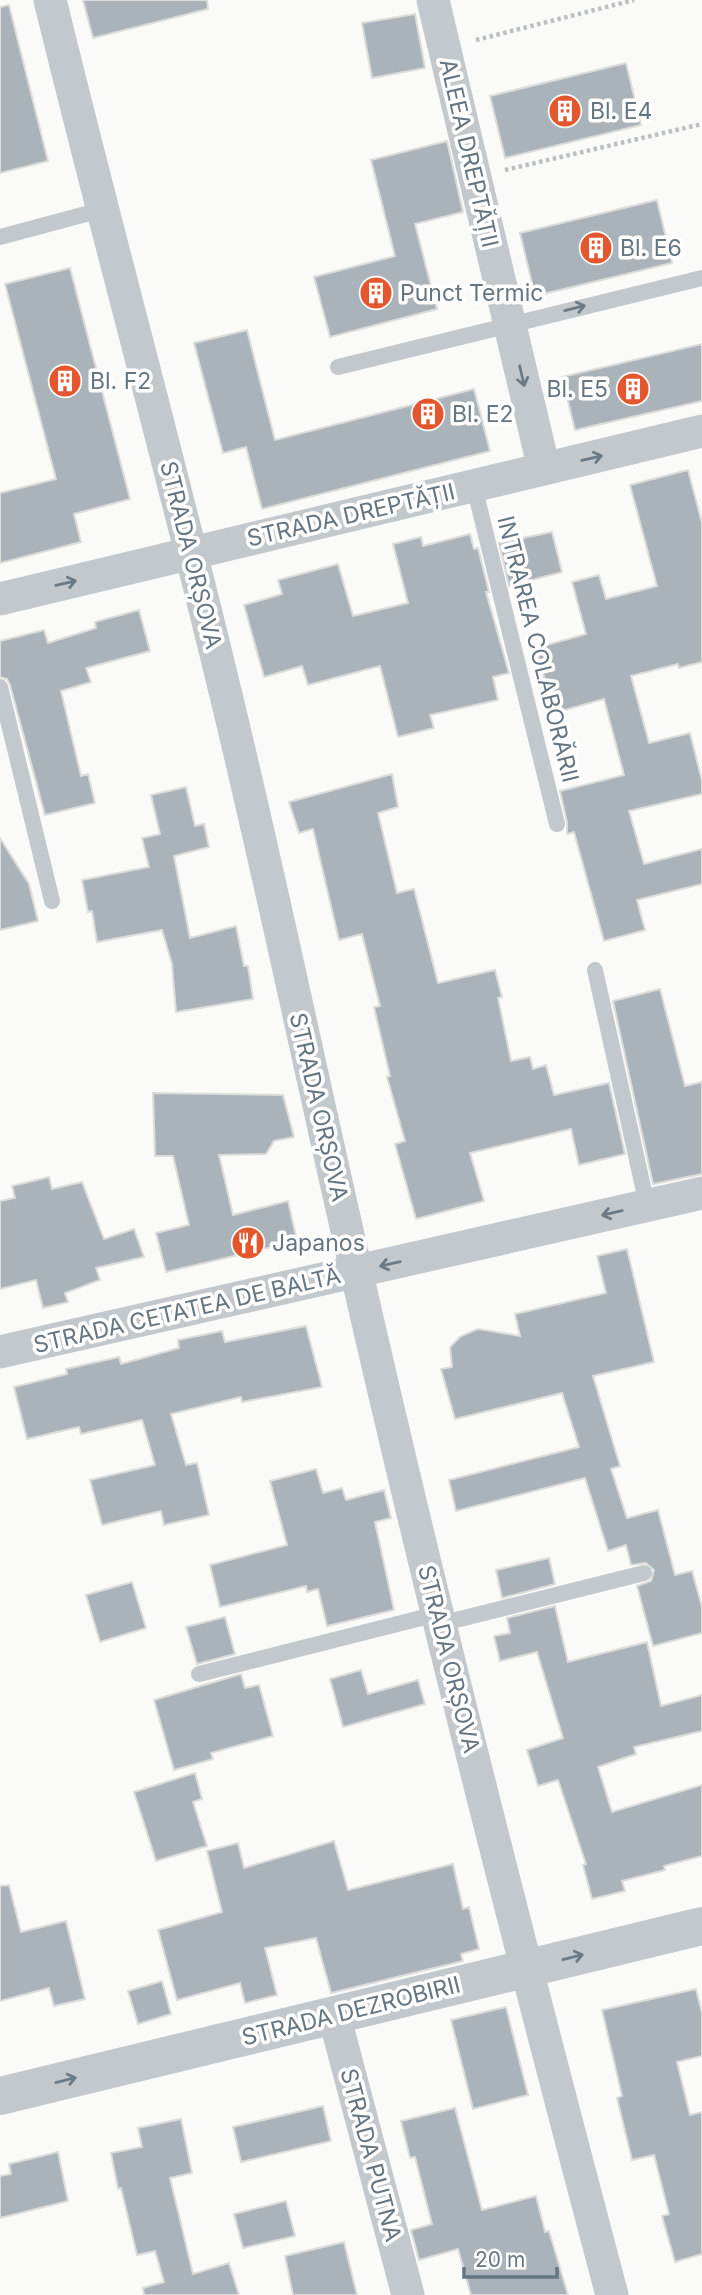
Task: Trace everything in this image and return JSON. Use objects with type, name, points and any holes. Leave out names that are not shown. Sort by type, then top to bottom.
[{"type":"street","name":"STRADA ORȘOVA","points":[[50,0],[192,553],[438,1619],[612,2295]]},
{"type":"street","name":"ALEEA DREPTĂȚII","points":[[433,0],[544,469]]},
{"type":"street","name":"STRADA DREPTĂȚII","points":[[0,599],[702,431]]},
{"type":"street","name":"STRADA CETATEA DE BALTĂ","points":[[0,1352],[702,1193]]},
{"type":"street","name":"STRADA DEZROBIRII","points":[[0,2096],[702,1926]]},
{"type":"street","name":"STRADA PUTNA","points":[[334,2015],[408,2295]]},
{"type":"lane","points":[[0,237],[102,210]]},
{"type":"lane","points":[[338,367],[702,278]]},
{"type":"lane","name":"INTRAREA COLABORĂRII","points":[[474,486],[557,824]]},
{"type":"lane","points":[[0,687],[52,901]]},
{"type":"lane","points":[[595,970],[647,1205]]},
{"type":"lane","points":[[199,1674],[644,1573]]},
{"type":"path","points":[[444,48],[634,0]]},
{"type":"path","points":[[474,177],[702,124]]},
{"type":"building","points":[[83,0],[207,0],[208,9],[93,38]]},
{"type":"building","points":[[9,5],[48,161],[0,173],[0,7]]},
{"type":"building","points":[[415,14],[425,68],[372,78],[362,23]]},
{"type":"building","name":"Bl. E4","points":[[626,63],[641,125],[505,158],[490,96]]},
{"type":"building","points":[[447,141],[463,212],[415,224],[437,309],[330,337],[314,277],[395,256],[371,160]]},
{"type":"building","name":"Bl. E6","points":[[657,200],[672,263],[535,296],[520,233]]},
{"type":"building","name":"Bl. F2","points":[[70,268],[130,499],[74,514],[81,542],[0,563],[0,493],[56,479],[5,284]]},
{"type":"building","name":"Bl. E2","points":[[247,330],[275,440],[474,389],[490,451],[262,509],[246,447],[223,453],[194,343]]},
{"type":"building","name":"Bl. E5","points":[[702,344],[702,401],[575,430],[562,377]]},
{"type":"building","points":[[688,470],[702,523],[702,662],[679,668],[678,664],[631,676],[649,743],[690,733],[702,781],[702,794],[629,811],[644,864],[702,849],[702,884],[637,900],[645,930],[604,941],[574,832],[567,834],[560,791],[624,775],[604,699],[554,713],[536,648],[586,634],[572,582],[599,575],[606,599],[657,586],[630,485]]},
{"type":"building","points":[[552,532],[562,572],[509,586],[499,543]]},
{"type":"building","points":[[470,534],[474,549],[478,548],[489,592],[486,592],[509,673],[493,677],[498,700],[430,715],[434,728],[398,737],[380,666],[308,685],[302,666],[264,677],[244,605],[282,594],[278,580],[338,564],[353,616],[408,603],[393,544],[421,537],[423,546]]},
{"type":"building","points":[[139,610],[150,651],[86,668],[91,682],[61,691],[81,776],[88,774],[95,803],[45,815],[10,685],[7,679],[0,677],[0,641],[44,630],[48,643],[96,628],[95,622]]},
{"type":"building","points":[[392,774],[398,807],[378,813],[397,893],[414,889],[438,983],[495,970],[502,997],[498,998],[511,1061],[530,1057],[533,1069],[546,1065],[554,1095],[609,1083],[625,1154],[579,1165],[571,1129],[470,1153],[484,1201],[416,1219],[395,1144],[405,1141],[387,1077],[390,1076],[374,1007],[380,1006],[362,934],[339,940],[313,829],[299,833],[289,802]]},
{"type":"building","points":[[186,787],[195,826],[204,824],[209,847],[174,856],[190,938],[236,926],[244,966],[248,966],[253,999],[176,1012],[172,964],[162,930],[97,942],[92,911],[88,912],[82,880],[149,867],[142,838],[160,834],[151,795]]},
{"type":"building","points":[[0,838],[29,884],[38,921],[0,930]]},
{"type":"building","points":[[660,989],[685,1086],[702,1082],[702,1174],[653,1184],[613,1001]]},
{"type":"building","points":[[153,1093],[283,1095],[294,1137],[274,1141],[266,1154],[219,1155],[233,1215],[288,1201],[297,1241],[166,1272],[156,1233],[189,1225],[173,1156],[155,1156]]},
{"type":"building","points":[[49,1177],[52,1189],[82,1182],[104,1239],[134,1229],[144,1257],[96,1268],[100,1280],[65,1293],[68,1302],[43,1308],[36,1280],[0,1289],[0,1201],[15,1198],[12,1186]]},
{"type":"building","points":[[627,1249],[654,1362],[593,1376],[620,1466],[611,1469],[627,1518],[658,1510],[675,1575],[692,1571],[702,1607],[702,1633],[653,1646],[637,1586],[651,1581],[654,1570],[646,1563],[631,1565],[626,1545],[608,1551],[585,1478],[456,1511],[449,1480],[579,1447],[562,1393],[455,1419],[441,1369],[452,1367],[450,1347],[461,1336],[478,1329],[520,1336],[515,1314],[606,1293],[597,1256]]},
{"type":"building","points":[[306,1326],[322,1387],[242,1402],[241,1397],[171,1414],[186,1465],[197,1463],[209,1515],[164,1525],[161,1511],[102,1525],[90,1480],[155,1465],[142,1420],[81,1434],[79,1427],[27,1439],[14,1387],[67,1374],[66,1369],[119,1357],[121,1364],[179,1348],[178,1340],[222,1331],[225,1342]]},
{"type":"building","points":[[316,1469],[323,1493],[342,1488],[346,1500],[384,1490],[391,1518],[375,1522],[394,1610],[327,1626],[318,1589],[307,1592],[306,1586],[220,1607],[210,1565],[287,1545],[270,1481]]},
{"type":"building","points":[[549,1558],[555,1584],[502,1598],[496,1570]]},
{"type":"building","points":[[132,1582],[146,1628],[100,1642],[86,1595]]},
{"type":"building","points":[[555,1606],[568,1662],[647,1642],[661,1706],[702,1695],[702,1731],[634,1747],[636,1754],[598,1767],[612,1812],[702,1785],[702,1856],[664,1866],[665,1870],[622,1881],[625,1891],[592,1899],[583,1865],[586,1864],[558,1780],[538,1786],[527,1750],[563,1738],[537,1652],[500,1661],[494,1636],[510,1633],[507,1618]]},
{"type":"building","points":[[225,1617],[235,1654],[197,1664],[186,1627]]},
{"type":"building","points":[[361,1670],[368,1694],[418,1680],[425,1704],[343,1727],[330,1679]]},
{"type":"building","points":[[241,1674],[245,1688],[259,1685],[273,1736],[211,1753],[213,1759],[174,1770],[154,1700]]},
{"type":"building","points":[[195,1773],[202,1799],[193,1802],[207,1846],[156,1861],[134,1792]]},
{"type":"building","points":[[334,1841],[348,1890],[453,1864],[463,1909],[469,1907],[479,1949],[461,1954],[463,1961],[331,1993],[316,1938],[265,1948],[277,1995],[245,2003],[240,1983],[177,2000],[158,1930],[222,1912],[207,1851],[238,1843],[244,1868]]},
{"type":"building","points":[[9,1885],[21,1932],[66,1921],[85,1999],[54,2006],[49,1988],[0,2001],[0,1886]]},
{"type":"building","points":[[162,1981],[171,2014],[138,2024],[128,1991]]},
{"type":"building","points":[[696,1989],[702,2013],[702,2056],[677,2062],[690,2115],[702,2112],[702,2254],[675,2262],[662,2216],[669,2214],[654,2155],[632,2160],[617,2098],[622,2096],[602,2010]]},
{"type":"building","points":[[506,2007],[528,2095],[473,2109],[451,2020]]},
{"type":"building","points":[[323,2106],[331,2141],[241,2162],[233,2127]]},
{"type":"building","points":[[455,2108],[482,2210],[536,2196],[545,2232],[549,2231],[568,2295],[471,2295],[458,2249],[419,2260],[411,2230],[432,2224],[415,2157],[410,2158],[401,2121]]},
{"type":"building","points":[[181,2119],[192,2173],[170,2178],[193,2274],[229,2263],[239,2295],[144,2295],[143,2288],[164,2282],[155,2251],[137,2255],[121,2188],[118,2189],[111,2153],[142,2147],[138,2128]]},
{"type":"building","points":[[58,2152],[68,2201],[0,2218],[0,2176],[11,2174],[9,2164]]},
{"type":"building","points":[[286,2201],[295,2236],[243,2248],[234,2214]]},
{"type":"building","points":[[344,2242],[357,2295],[293,2295],[285,2256]]},
{"type":"place","name":"Bl. E4","points":[[565,111]]},
{"type":"place","name":"Bl. E6","points":[[596,248]]},
{"type":"place","name":"Punct Termic","points":[[376,293]]},
{"type":"place","name":"Bl. F2","points":[[65,381]]},
{"type":"place","name":"Bl. E5","points":[[633,389]]},
{"type":"place","name":"Bl. E2","points":[[428,414]]},
{"type":"place","name":"Japanos","points":[[248,1243]]}]
